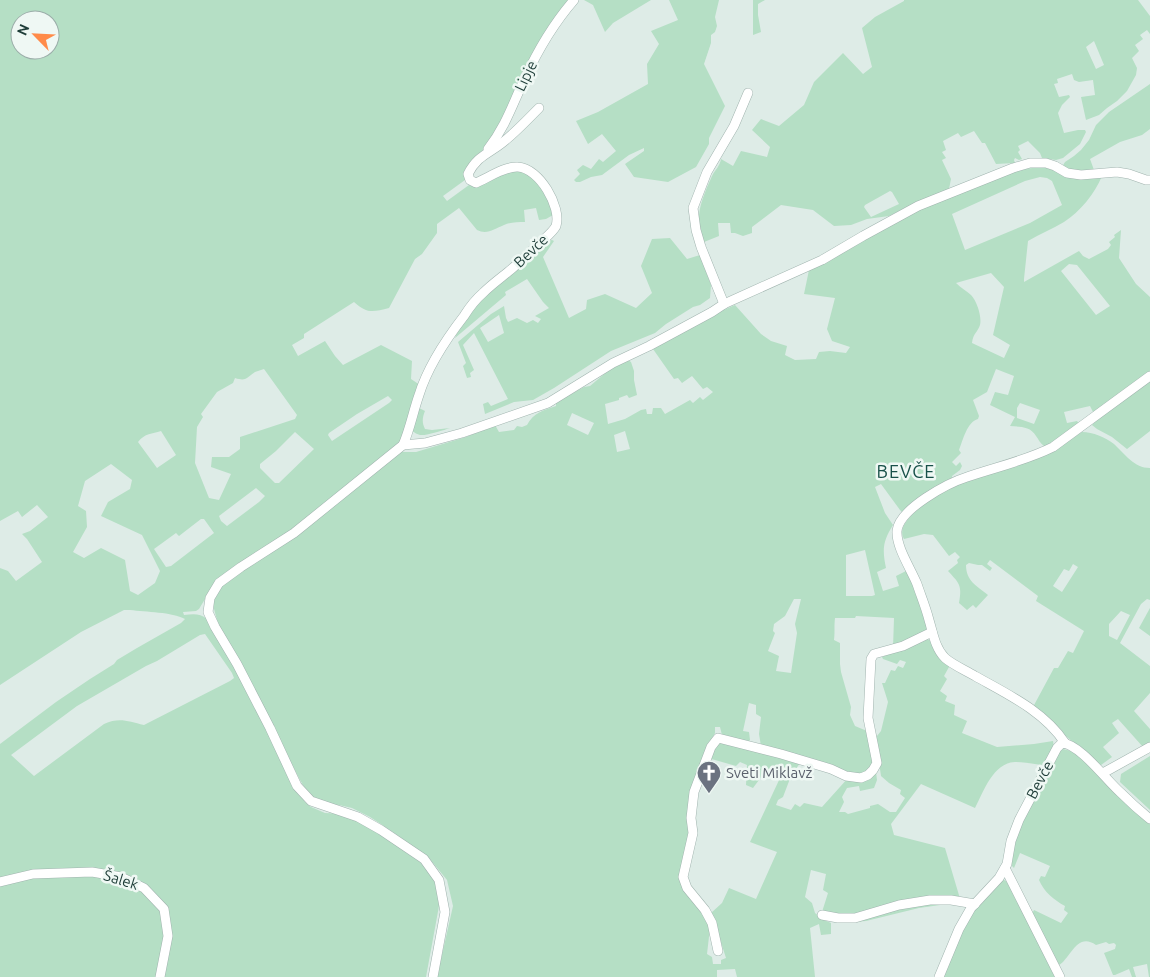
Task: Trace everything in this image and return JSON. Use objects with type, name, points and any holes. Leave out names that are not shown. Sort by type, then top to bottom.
[{"type":"street","name":"Lipje","points":[[483,155],[503,128],[533,62],[560,16],[574,0]]},
{"type":"street","points":[[724,304],[701,247],[693,208],[708,172],[734,126],[748,93]]},
{"type":"street","name":"Bevče","points":[[403,446],[425,379],[463,316],[482,294],[517,265],[556,226],[555,204],[539,179],[530,172],[519,167],[511,168],[476,183],[470,180],[468,174],[472,166],[483,155],[502,144],[539,108]]},
{"type":"street","points":[[433,977],[444,912],[439,880],[424,859],[381,830],[358,816],[310,801],[297,786],[270,728],[208,612],[210,598],[219,583],[241,566],[294,533],[403,446],[425,443],[462,433],[548,403],[613,363],[629,357],[724,304],[822,260],[918,206],[1030,163],[1046,163],[1067,173],[1081,175],[1117,172],[1150,180]]},
{"type":"street","points":[[1150,376],[1053,447],[1013,463],[965,477],[928,496],[904,515],[899,522],[897,530],[898,540],[916,582],[935,643],[945,657],[1023,704],[1049,724],[1065,743],[1071,745],[1103,773],[1119,792],[1150,819]]},
{"type":"street","points":[[718,951],[712,923],[705,910],[686,888],[683,878],[692,833],[691,818],[694,792],[711,747],[718,738],[781,754],[831,769],[846,776],[861,778],[868,775],[877,763],[868,718],[871,658],[874,654],[903,646],[932,632]]},
{"type":"street","name":"Bevče","points":[[939,977],[959,929],[971,908],[999,878],[1005,868],[1011,841],[1019,820],[1057,748],[1062,743],[1065,743]]},
{"type":"street","points":[[1103,773],[1150,747]]},
{"type":"street","points":[[1005,868],[1060,977]]},
{"type":"street","name":"Šalek","points":[[0,882],[33,874],[92,872],[120,877],[144,888],[164,909],[168,936],[160,977]]},
{"type":"street","points":[[822,915],[838,918],[855,918],[899,905],[930,900],[951,900],[975,904]]},
{"type":"green space","points":[[0,0],[570,0],[487,147],[469,164],[465,180],[443,196],[447,201],[469,185],[473,186],[513,170],[529,173],[546,194],[553,215],[539,220],[536,208],[524,210],[525,222],[509,223],[484,232],[477,230],[459,208],[437,224],[437,233],[422,254],[415,259],[389,308],[370,311],[363,309],[354,302],[304,334],[304,338],[292,345],[298,356],[325,341],[343,365],[381,345],[412,361],[411,379],[420,385],[402,439],[396,448],[332,501],[214,584],[199,609],[183,612],[184,615],[199,615],[207,619],[240,676],[275,749],[305,802],[325,813],[344,814],[360,821],[419,861],[438,884],[439,906],[426,977],[0,977],[0,744],[117,660],[185,619],[166,614],[124,610],[81,632],[0,685],[0,568],[8,571],[16,581],[42,562],[22,534],[30,531],[48,517],[37,505],[22,517],[18,511],[0,521]],"holes":[[[264,369],[297,415],[295,419],[240,437],[240,449],[229,457],[212,457],[211,467],[231,474],[219,500],[209,498],[195,463],[197,427],[203,417],[201,414],[217,392],[233,383],[235,378],[244,379]],[[388,396],[392,400],[332,441],[328,435],[329,433]],[[161,431],[176,455],[157,468],[138,442],[146,435]],[[295,432],[314,449],[279,483],[275,483],[260,468],[260,464]],[[111,464],[132,480],[130,489],[108,502],[101,516],[142,535],[160,571],[155,583],[138,595],[130,591],[125,560],[101,548],[84,558],[73,552],[87,527],[86,511],[78,506],[85,481]],[[256,488],[265,496],[227,526],[221,521],[219,516]],[[201,519],[204,519],[214,533],[171,566],[166,567],[154,549],[176,533],[179,536]],[[205,634],[234,678],[144,725],[119,720],[104,724],[34,776],[11,755],[77,706],[200,635]]]},
{"type":"green space","points":[[584,0],[651,0],[613,23],[605,32],[593,5]]},
{"type":"green space","points":[[669,0],[719,0],[715,17],[717,26],[715,32],[711,35],[711,43],[704,64],[725,106],[709,138],[709,144],[696,167],[668,182],[634,177],[625,164],[644,151],[644,148],[629,155],[602,175],[576,182],[574,180],[580,174],[577,170],[583,165],[591,169],[599,159],[603,162],[616,151],[602,134],[588,144],[576,121],[598,112],[648,84],[647,64],[659,44],[651,31],[678,20]]},
{"type":"green space","points":[[753,0],[765,0],[758,4],[761,32],[753,35]]},
{"type":"green space","points":[[1138,0],[1150,16],[1150,34],[1147,30],[1140,35],[1143,39],[1135,45],[1139,51],[1132,58],[1137,68],[1136,75],[1127,91],[1099,115],[1086,120],[1081,97],[1095,95],[1093,80],[1079,82],[1074,80],[1072,74],[1057,79],[1058,83],[1054,84],[1059,97],[1069,95],[1070,97],[1062,105],[1058,113],[1064,133],[1078,130],[1085,130],[1086,132],[1080,144],[1063,158],[1056,160],[1042,158],[1040,153],[1028,141],[1018,146],[1020,150],[1018,152],[1022,159],[1015,158],[1015,163],[996,164],[985,143],[982,143],[974,131],[961,137],[958,133],[943,141],[946,150],[942,152],[946,158],[942,160],[951,179],[949,189],[889,216],[867,219],[851,225],[834,226],[813,210],[781,205],[752,227],[752,233],[743,236],[731,233],[730,223],[718,223],[719,236],[704,242],[699,226],[700,207],[709,182],[721,159],[733,166],[741,151],[767,157],[770,147],[752,130],[761,119],[779,126],[804,105],[814,82],[843,53],[863,74],[872,67],[862,28],[875,17],[904,1]],"holes":[[[1094,41],[1104,65],[1096,69],[1086,47]],[[890,191],[899,204],[871,217],[864,207],[865,205]]]},
{"type":"green space","points":[[1150,84],[1150,129],[1142,135],[1120,142],[1090,159],[1094,170],[1082,171],[1062,167],[1065,162],[1081,150],[1089,140],[1096,125],[1109,112]]},
{"type":"green space","points":[[1047,168],[1068,176],[1102,176],[1091,195],[1076,213],[1064,222],[1028,241],[1024,282],[1079,251],[1089,259],[1108,249],[1111,245],[1109,242],[1121,230],[1119,258],[1136,284],[1150,297],[1150,373],[1094,414],[1090,406],[1064,412],[1067,423],[1077,421],[1080,425],[1048,446],[1044,446],[1031,430],[1010,426],[1015,417],[990,405],[995,392],[1008,395],[1014,376],[996,369],[987,392],[973,400],[979,416],[968,427],[959,450],[961,453],[952,462],[956,466],[960,462],[962,466],[952,478],[932,490],[903,513],[881,484],[875,487],[885,513],[893,525],[884,545],[886,568],[877,572],[883,591],[899,586],[896,576],[908,570],[928,627],[927,631],[893,648],[894,618],[856,616],[855,618],[835,618],[834,640],[840,643],[841,672],[851,707],[850,715],[855,726],[867,731],[874,759],[871,770],[863,774],[848,773],[761,746],[759,734],[761,717],[756,714],[756,705],[749,703],[743,731],[749,732],[750,740],[747,743],[722,735],[720,727],[715,727],[715,733],[706,750],[690,837],[679,875],[710,928],[707,954],[712,957],[713,964],[721,964],[721,960],[726,958],[711,913],[722,903],[729,888],[756,899],[777,852],[750,842],[780,778],[765,772],[753,788],[746,785],[747,765],[740,762],[736,766],[708,758],[715,746],[722,742],[800,763],[791,776],[783,797],[778,800],[776,805],[791,810],[795,804],[800,807],[804,803],[822,807],[848,778],[876,772],[877,780],[874,788],[860,791],[859,786],[847,788],[842,797],[844,802],[839,812],[848,814],[878,804],[890,812],[896,812],[905,798],[900,794],[901,790],[881,776],[875,735],[877,736],[881,731],[888,702],[882,683],[885,683],[891,670],[895,671],[898,666],[903,668],[906,662],[900,660],[897,664],[882,657],[927,639],[931,641],[949,663],[944,676],[947,679],[940,691],[947,696],[945,701],[955,705],[954,715],[967,721],[962,733],[997,747],[1053,741],[1054,747],[1043,765],[1015,762],[1001,767],[990,779],[975,808],[921,784],[891,824],[894,835],[945,848],[961,902],[919,908],[866,921],[854,922],[822,912],[828,893],[823,890],[826,874],[811,870],[805,897],[812,903],[815,913],[831,923],[831,934],[821,935],[819,924],[810,928],[815,977],[737,977],[735,969],[717,970],[717,977],[437,977],[453,906],[447,880],[429,858],[370,817],[352,808],[326,804],[309,795],[218,624],[213,605],[214,597],[224,582],[348,495],[401,452],[416,452],[466,437],[495,425],[499,432],[514,430],[517,426],[527,425],[536,415],[556,406],[556,402],[584,387],[590,386],[609,370],[625,360],[631,362],[637,395],[629,398],[627,395],[619,398],[619,400],[605,404],[608,424],[625,419],[641,410],[646,409],[647,414],[652,414],[653,408],[661,408],[665,414],[690,400],[693,403],[700,397],[703,400],[713,392],[707,387],[703,389],[692,376],[682,383],[678,378],[674,379],[653,349],[735,305],[761,334],[771,341],[787,346],[785,355],[795,360],[816,359],[819,352],[846,353],[850,347],[832,341],[827,329],[835,298],[804,294],[809,270],[915,208],[1019,170]],"holes":[[[1040,177],[1052,181],[1062,205],[1030,223],[965,250],[952,214],[1025,181]],[[1069,264],[1077,265],[1110,306],[1096,315],[1061,271]],[[991,273],[1004,287],[993,335],[1010,345],[1004,358],[972,343],[973,337],[980,325],[980,314],[977,305],[969,294],[956,283]],[[1020,403],[1040,410],[1034,424],[1017,418],[1017,408]],[[572,413],[594,423],[588,435],[567,425]],[[625,431],[630,449],[617,452],[614,435]],[[865,550],[875,595],[846,596],[846,555]],[[794,599],[801,599],[795,624],[797,633],[791,673],[776,671],[779,656],[768,651],[775,633],[773,631],[774,624],[785,616]]]},
{"type":"green space","points":[[670,238],[687,259],[700,255],[711,285],[710,298],[666,324],[655,333],[611,351],[533,400],[514,402],[485,414],[483,404],[488,402],[491,406],[508,399],[474,333],[463,345],[474,370],[470,373],[471,377],[467,378],[463,366],[466,363],[458,342],[491,314],[504,306],[508,322],[517,318],[527,323],[533,320],[538,323],[541,319],[535,316],[549,308],[527,279],[505,292],[506,295],[455,338],[459,328],[479,302],[548,241],[552,240],[554,241],[543,257],[569,318],[586,309],[587,300],[605,294],[636,308],[652,293],[641,266],[652,239]],"holes":[[[499,315],[504,333],[488,342],[480,328]]]},
{"type":"green space","points":[[1150,380],[1150,431],[1127,449],[1092,425],[1096,421]]},
{"type":"green space","points":[[417,407],[425,411],[423,425],[425,429],[450,428],[423,435],[413,432]]},
{"type":"green space","points":[[1082,432],[1103,437],[1114,444],[1134,463],[1150,468],[1150,600],[1147,599],[1141,604],[1120,643],[1150,666],[1150,693],[1134,711],[1150,729],[1150,743],[1143,747],[1118,719],[1112,723],[1119,733],[1103,747],[1112,757],[1101,765],[1033,707],[1054,668],[1058,668],[1068,651],[1073,653],[1084,631],[1036,601],[1038,596],[990,560],[987,564],[992,568],[990,571],[982,565],[969,563],[966,565],[966,571],[970,579],[988,595],[976,608],[973,605],[967,610],[959,603],[959,585],[948,571],[958,563],[957,560],[960,557],[955,552],[949,556],[933,535],[924,534],[904,539],[902,533],[905,524],[911,516],[940,492],[974,477],[1045,454]],"holes":[[[1073,564],[1078,567],[1062,592],[1053,586],[1064,569],[1069,571]],[[1121,611],[1130,615],[1117,640],[1109,636],[1109,624]]]},
{"type":"green space","points":[[1150,608],[1150,636],[1139,628]]},
{"type":"green space","points":[[1063,749],[1071,751],[1083,759],[1150,821],[1150,977],[1147,964],[1133,967],[1136,977],[1132,977],[1129,969],[1113,975],[1104,953],[1115,949],[1116,945],[1114,943],[1109,944],[1106,942],[1096,945],[1084,941],[1074,948],[1059,965],[1032,914],[1034,910],[1061,923],[1068,913],[1064,910],[1065,906],[1050,895],[1039,880],[1041,876],[1045,877],[1050,866],[1020,853],[1014,868],[1012,866],[1016,836],[1058,752]]},
{"type":"green space","points":[[1150,756],[1150,810],[1120,782],[1121,774]]},
{"type":"green space","points":[[1002,879],[1006,881],[1011,889],[1058,977],[944,977],[960,933],[974,911]]},
{"type":"place","name":"Sveti Miklavž","points":[[709,794]]},
{"type":"district","name":"BEVČE","points":[[906,472]]}]
